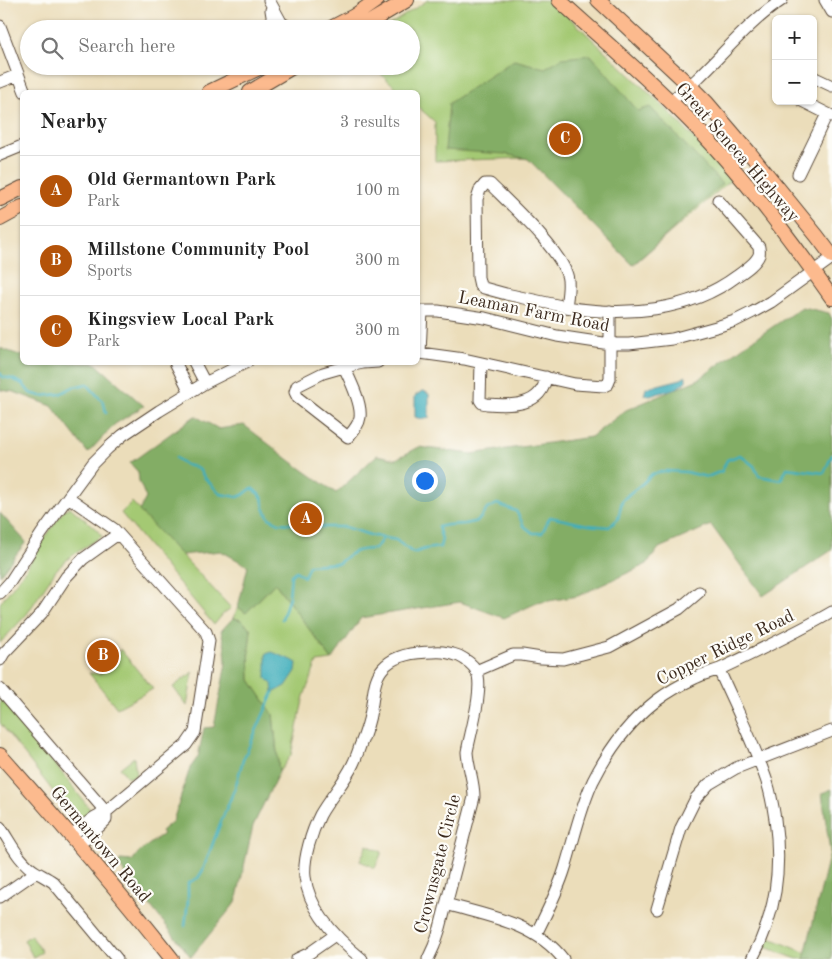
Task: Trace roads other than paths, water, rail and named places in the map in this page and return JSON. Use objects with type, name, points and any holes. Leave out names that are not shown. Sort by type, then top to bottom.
[{"type":"main road","points":[[346,20],[377,0]]},
{"type":"main road","points":[[373,20],[407,0]]},
{"type":"main road","name":"Great Seneca Highway","points":[[559,0],[671,102],[696,128],[755,194],[832,298]]},
{"type":"main road","name":"Great Seneca Highway","points":[[598,0],[689,85],[748,151],[832,257]]},
{"type":"main road","points":[[213,90],[244,75]]},
{"type":"main road","points":[[253,90],[279,75]]},
{"type":"main road","points":[[0,199],[20,189]]},
{"type":"main road","points":[[0,219],[20,208]]},
{"type":"main road","name":"Germantown Road","points":[[0,755],[130,905],[172,959]]},
{"type":"street","points":[[671,102],[750,26],[771,7],[782,0]]},
{"type":"street","points":[[824,0],[832,12]]},
{"type":"street","points":[[270,1],[273,20]]},
{"type":"street","points":[[270,1],[280,20]]},
{"type":"street","points":[[0,26],[23,90]]},
{"type":"street","points":[[0,82],[18,75]]},
{"type":"street","points":[[817,79],[832,86]]},
{"type":"street","points":[[798,174],[830,115],[810,105]]},
{"type":"street","points":[[0,155],[20,147]]},
{"type":"street","points":[[566,307],[568,280],[565,268],[558,257],[524,218],[490,184],[485,184],[476,199],[478,277],[480,286],[497,292],[566,307],[588,311],[646,310],[676,306],[730,281],[749,267],[759,255],[759,247],[718,200]]},
{"type":"street","name":"Leaman Farm Road","points":[[420,311],[438,311],[486,318],[557,336],[610,344],[630,344],[672,339],[735,321],[770,302],[832,257]]},
{"type":"street","points":[[420,353],[481,362],[575,384],[604,386],[608,384],[610,379],[610,312]]},
{"type":"street","points":[[481,362],[480,400],[482,403],[522,404],[543,389],[546,377]]},
{"type":"street","points":[[176,365],[190,392]]},
{"type":"street","points":[[196,365],[205,384]]},
{"type":"street","points":[[0,593],[10,582],[68,497],[93,464],[108,448],[123,435],[158,411],[241,365]]},
{"type":"street","points":[[344,367],[360,406],[360,415],[355,429],[348,437],[298,398],[295,392],[297,386],[323,373],[344,367],[353,365]]},
{"type":"street","points":[[68,497],[114,529],[206,632],[209,641],[195,732],[186,745],[106,812],[99,814],[79,830],[75,840]]},
{"type":"street","points":[[0,660],[4,653],[42,613],[66,577],[83,558],[118,534]]},
{"type":"street","points":[[362,959],[336,935],[315,908],[305,876],[308,849],[312,835],[320,815],[353,764],[367,729],[378,674],[386,665],[395,658],[435,651],[452,653],[462,657],[476,671],[513,655],[563,659],[609,647],[679,609],[699,592]]},
{"type":"street","name":"Copper Ridge Road","points":[[536,934],[558,889],[592,783],[610,752],[639,716],[675,688],[718,670],[795,633],[832,612]]},
{"type":"street","points":[[718,670],[768,783],[778,840],[776,894],[759,945],[752,959]]},
{"type":"street","name":"Crownsgate Circle","points":[[428,959],[434,946],[446,904],[474,797],[474,786],[467,761],[467,752],[478,695],[476,671]]},
{"type":"street","points":[[0,689],[106,812]]},
{"type":"street","points":[[657,909],[681,828],[696,798],[709,784],[736,768],[832,731]]},
{"type":"street","points":[[0,828],[22,860],[36,872],[53,882],[115,959]]},
{"type":"street","points":[[0,898],[36,872]]},
{"type":"street","points":[[446,904],[504,921],[536,934],[556,950],[563,959]]},
{"type":"street","points":[[297,959],[308,954],[336,935]]},
{"type":"water","points":[[686,376],[686,381],[677,388],[650,396],[644,395],[646,388]]},
{"type":"water","points":[[422,391],[429,394],[429,418],[425,419],[415,417],[415,396]]},
{"type":"water","points":[[106,646],[113,655],[99,665],[93,656]]},
{"type":"water","points":[[272,652],[297,663],[296,671],[286,686],[273,693],[272,684],[266,678],[266,654]]},
{"type":"waterway","points":[[0,373],[3,377],[23,384],[30,393],[41,396],[60,394],[73,387],[87,384],[104,403],[106,413]]},
{"type":"waterway","points":[[176,458],[186,465],[198,468],[220,494],[238,497],[252,488],[262,497],[264,508],[269,518],[279,523],[292,524],[307,529],[345,527],[370,535],[396,540],[413,553],[440,547],[442,539],[438,527],[478,521],[487,509],[497,504],[516,511],[524,526],[533,533],[542,533],[550,517],[588,525],[609,527],[618,519],[622,501],[652,474],[665,471],[686,472],[707,477],[722,471],[727,460],[740,455],[754,466],[759,476],[781,480],[787,468],[824,473],[832,455]]},
{"type":"waterway","points":[[282,619],[289,597],[291,575],[296,571],[304,577],[309,565],[339,563],[356,552],[375,549],[383,538]]},
{"type":"waterway","points":[[185,926],[188,883],[198,878],[203,870],[235,788],[243,760],[273,693]]},
{"type":"place","name":"Kingsview Local Park","points":[[565,139]]},
{"type":"place","name":"Old Germantown Park","points":[[306,519]]},
{"type":"place","name":"Millstone Community Pool","points":[[103,656]]}]
